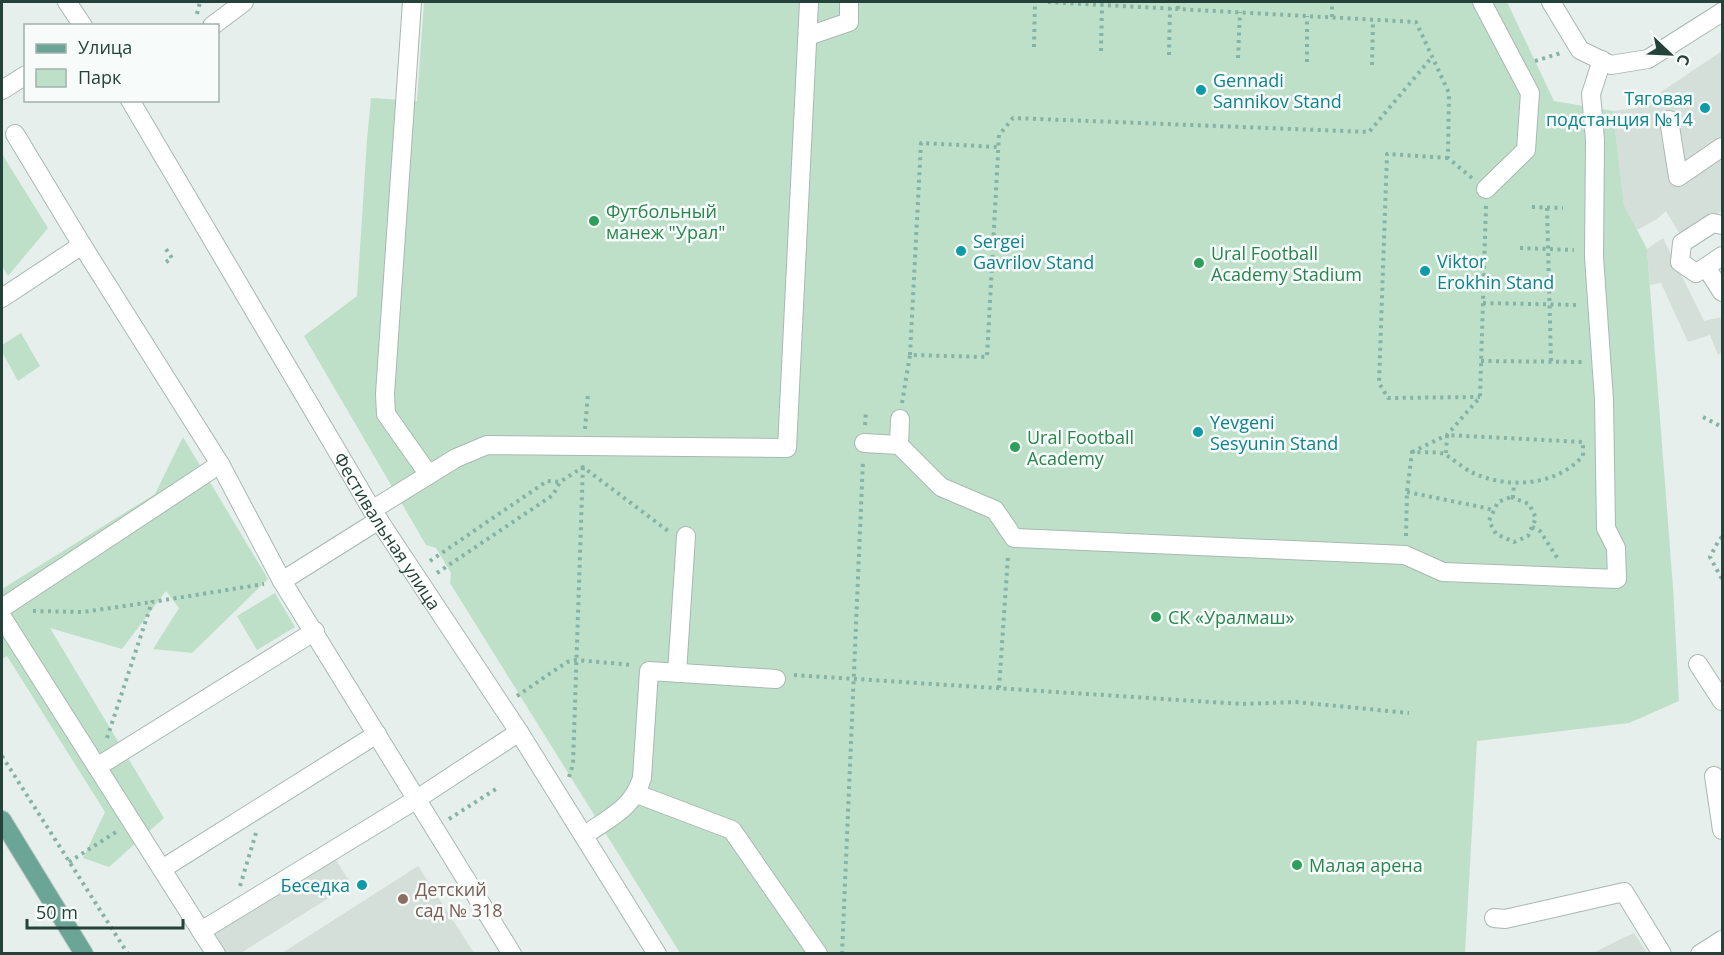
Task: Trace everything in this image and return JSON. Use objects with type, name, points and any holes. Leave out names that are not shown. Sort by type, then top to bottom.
[{"type":"main road","points":[[2,820],[84,954]]},
{"type":"street","points":[[67,2],[82,24]]},
{"type":"street","points":[[204,21],[244,2]]},
{"type":"street","points":[[412,2],[385,394],[386,414],[429,475]]},
{"type":"street","points":[[282,581],[429,475],[456,458],[486,445],[787,448],[809,2]]},
{"type":"street","points":[[808,36],[849,22],[849,2]]},
{"type":"street","points":[[1482,2],[1530,93],[1526,150],[1486,189]]},
{"type":"street","points":[[1551,2],[1580,50],[1611,64],[1648,59],[1722,12]]},
{"type":"street","points":[[864,443],[899,445],[941,487],[995,510],[1014,538],[1405,555],[1443,572],[1617,579],[1616,548],[1606,528],[1604,400],[1594,257],[1594,140],[1591,94],[1602,60]]},
{"type":"street","points":[[2,90],[24,76]]},
{"type":"street","name":"Фестивальная улица","points":[[131,102],[376,515],[519,732],[657,954]]},
{"type":"street","points":[[1669,120],[1678,177],[1722,147]]},
{"type":"street","points":[[15,134],[220,464],[282,581],[512,954]]},
{"type":"street","points":[[1722,225],[1713,223],[1682,243],[1680,262],[1696,273],[1722,256]]},
{"type":"street","points":[[2,298],[82,245]]},
{"type":"street","points":[[1706,267],[1722,292]]},
{"type":"street","points":[[899,445],[900,419]]},
{"type":"street","points":[[2,608],[220,464]]},
{"type":"street","points":[[677,673],[679,535]]},
{"type":"street","points":[[2,617],[216,954]]},
{"type":"street","points":[[97,767],[315,632]]},
{"type":"street","points":[[1698,664],[1722,701]]},
{"type":"street","points":[[584,836],[625,809],[637,794],[642,778],[649,671],[780,677]]},
{"type":"street","points":[[201,931],[417,799],[519,732]]},
{"type":"street","points":[[162,869],[377,734]]},
{"type":"street","points":[[1714,776],[1722,830]]},
{"type":"street","points":[[637,794],[732,830],[818,954]]},
{"type":"street","points":[[1494,918],[1505,918],[1624,892],[1662,954]]},
{"type":"street","points":[[1700,954],[1722,940]]},
{"type":"path","points":[[200,2],[204,21]]},
{"type":"path","points":[[1034,47],[1035,2]]},
{"type":"path","points":[[1048,2],[1416,22],[1449,93],[1448,158]]},
{"type":"path","points":[[1178,9],[1179,2]]},
{"type":"path","points":[[1332,2],[1332,18]]},
{"type":"path","points":[[1101,51],[1102,4]]},
{"type":"path","points":[[1169,55],[1170,8]]},
{"type":"path","points":[[1238,58],[1240,12]]},
{"type":"path","points":[[1307,16],[1307,62]]},
{"type":"path","points":[[1372,20],[1372,65]]},
{"type":"path","points":[[1535,61],[1554,54],[1580,50]]},
{"type":"path","points":[[910,355],[987,357],[999,135],[1013,118],[1369,132],[1432,57]]},
{"type":"path","points":[[900,419],[910,355],[921,143],[998,147]]},
{"type":"path","points":[[1412,452],[1447,435],[1480,397],[1486,189],[1448,158],[1387,154],[1379,383],[1388,398],[1480,397]]},
{"type":"path","points":[[1532,207],[1563,208]]},
{"type":"path","points":[[1547,208],[1551,362]]},
{"type":"path","points":[[1520,248],[1574,250]]},
{"type":"path","points":[[166,249],[172,258],[166,262]]},
{"type":"path","points":[[1483,303],[1598,306]]},
{"type":"path","points":[[1481,361],[1602,362]]},
{"type":"path","points":[[584,446],[588,393]]},
{"type":"path","points":[[1703,417],[1722,427]]},
{"type":"path","points":[[1446,454],[1447,435]]},
{"type":"path","points":[[1412,452],[1446,454],[1456,464],[1488,479],[1514,483],[1546,480],[1573,467],[1583,456],[1583,442],[1447,435]]},
{"type":"path","points":[[1405,555],[1407,492],[1412,452]]},
{"type":"path","points":[[437,573],[553,495],[560,482],[583,467],[679,535]]},
{"type":"path","points":[[430,561],[547,481],[560,482]]},
{"type":"path","points":[[1514,483],[1514,498]]},
{"type":"path","points":[[842,954],[862,490]]},
{"type":"path","points":[[565,780],[570,776],[573,764],[582,492]]},
{"type":"path","points":[[1407,492],[1494,511]]},
{"type":"path","points":[[1514,498],[1529,504],[1536,518],[1528,536],[1514,542],[1496,534],[1489,521],[1498,502],[1514,498]]},
{"type":"path","points":[[1532,527],[1540,531],[1570,577]]},
{"type":"path","points":[[1722,537],[1710,557],[1722,579]]},
{"type":"path","points":[[999,688],[1006,560],[1014,538]]},
{"type":"path","points":[[25,611],[83,612],[282,581]]},
{"type":"path","points":[[97,767],[152,602]]},
{"type":"path","points":[[514,698],[567,662],[576,660],[643,666]]},
{"type":"path","points":[[780,677],[854,679],[1242,704],[1296,702],[1409,712]]},
{"type":"path","points":[[1192,694],[1192,700]]},
{"type":"path","points":[[2,756],[128,954]]},
{"type":"path","points":[[434,828],[499,787]]},
{"type":"path","points":[[231,913],[266,804]]},
{"type":"path","points":[[69,862],[132,822]]},
{"type":"shaded area","points":[[1722,51],[1722,211],[1681,236],[1666,211],[1637,230],[1624,205],[1613,111],[1637,108]]},
{"type":"shaded area","points":[[1663,238],[1704,321],[1722,317],[1722,352],[1718,355],[1710,335],[1688,342],[1661,283],[1650,285],[1647,249]]},
{"type":"shaded area","points":[[331,852],[351,884],[241,953],[216,953],[201,931]]},
{"type":"shaded area","name":"Детский сад № 318","points":[[418,866],[474,953],[282,953],[315,932]]},
{"type":"shaded area","points":[[1634,933],[1647,953],[1593,953],[1623,938]]},
{"type":"green space","name":"Ural Football Academy","points":[[424,2],[1507,2],[1554,101],[1613,111],[1624,205],[1647,249],[1673,587],[1679,701],[1629,723],[1477,741],[1465,953],[680,953],[450,583],[451,573],[436,548],[426,545],[304,336],[357,296],[371,98],[417,101]]},
{"type":"green space","points":[[2,154],[48,228],[8,276],[2,266]]},
{"type":"green space","points":[[21,333],[40,366],[18,381],[2,352],[2,345]]},
{"type":"green space","points":[[183,437],[268,579],[192,653],[153,649],[179,608],[166,591],[122,649],[50,628],[164,818],[109,867],[83,858],[105,812],[7,656],[2,659],[2,589],[155,494]]},
{"type":"green space","points":[[275,593],[295,627],[257,650],[237,616]]},
{"type":"place","name":"Gennadi Sannikov Stand","points":[[1201,90]]},
{"type":"place","name":"Тяговая подстанция №14","points":[[1705,108]]},
{"type":"place","name":"Футбольный манеж \"Урал\"","points":[[594,221]]},
{"type":"place","name":"Sergei Gavrilov Stand","points":[[961,251]]},
{"type":"place","name":"Ural Football Academy Stadium","points":[[1199,263]]},
{"type":"place","name":"Viktor Erokhin Stand","points":[[1425,271]]},
{"type":"place","name":"Yevgeni Sesyunin Stand","points":[[1198,432]]},
{"type":"place","name":"Ural Football Academy","points":[[1015,447]]},
{"type":"place","name":"СК «Уралмаш»","points":[[1156,617]]},
{"type":"place","name":"Малая арена","points":[[1297,865]]},
{"type":"place","name":"Беседка","points":[[362,885]]},
{"type":"place","name":"Детский сад № 318","points":[[403,899]]}]
